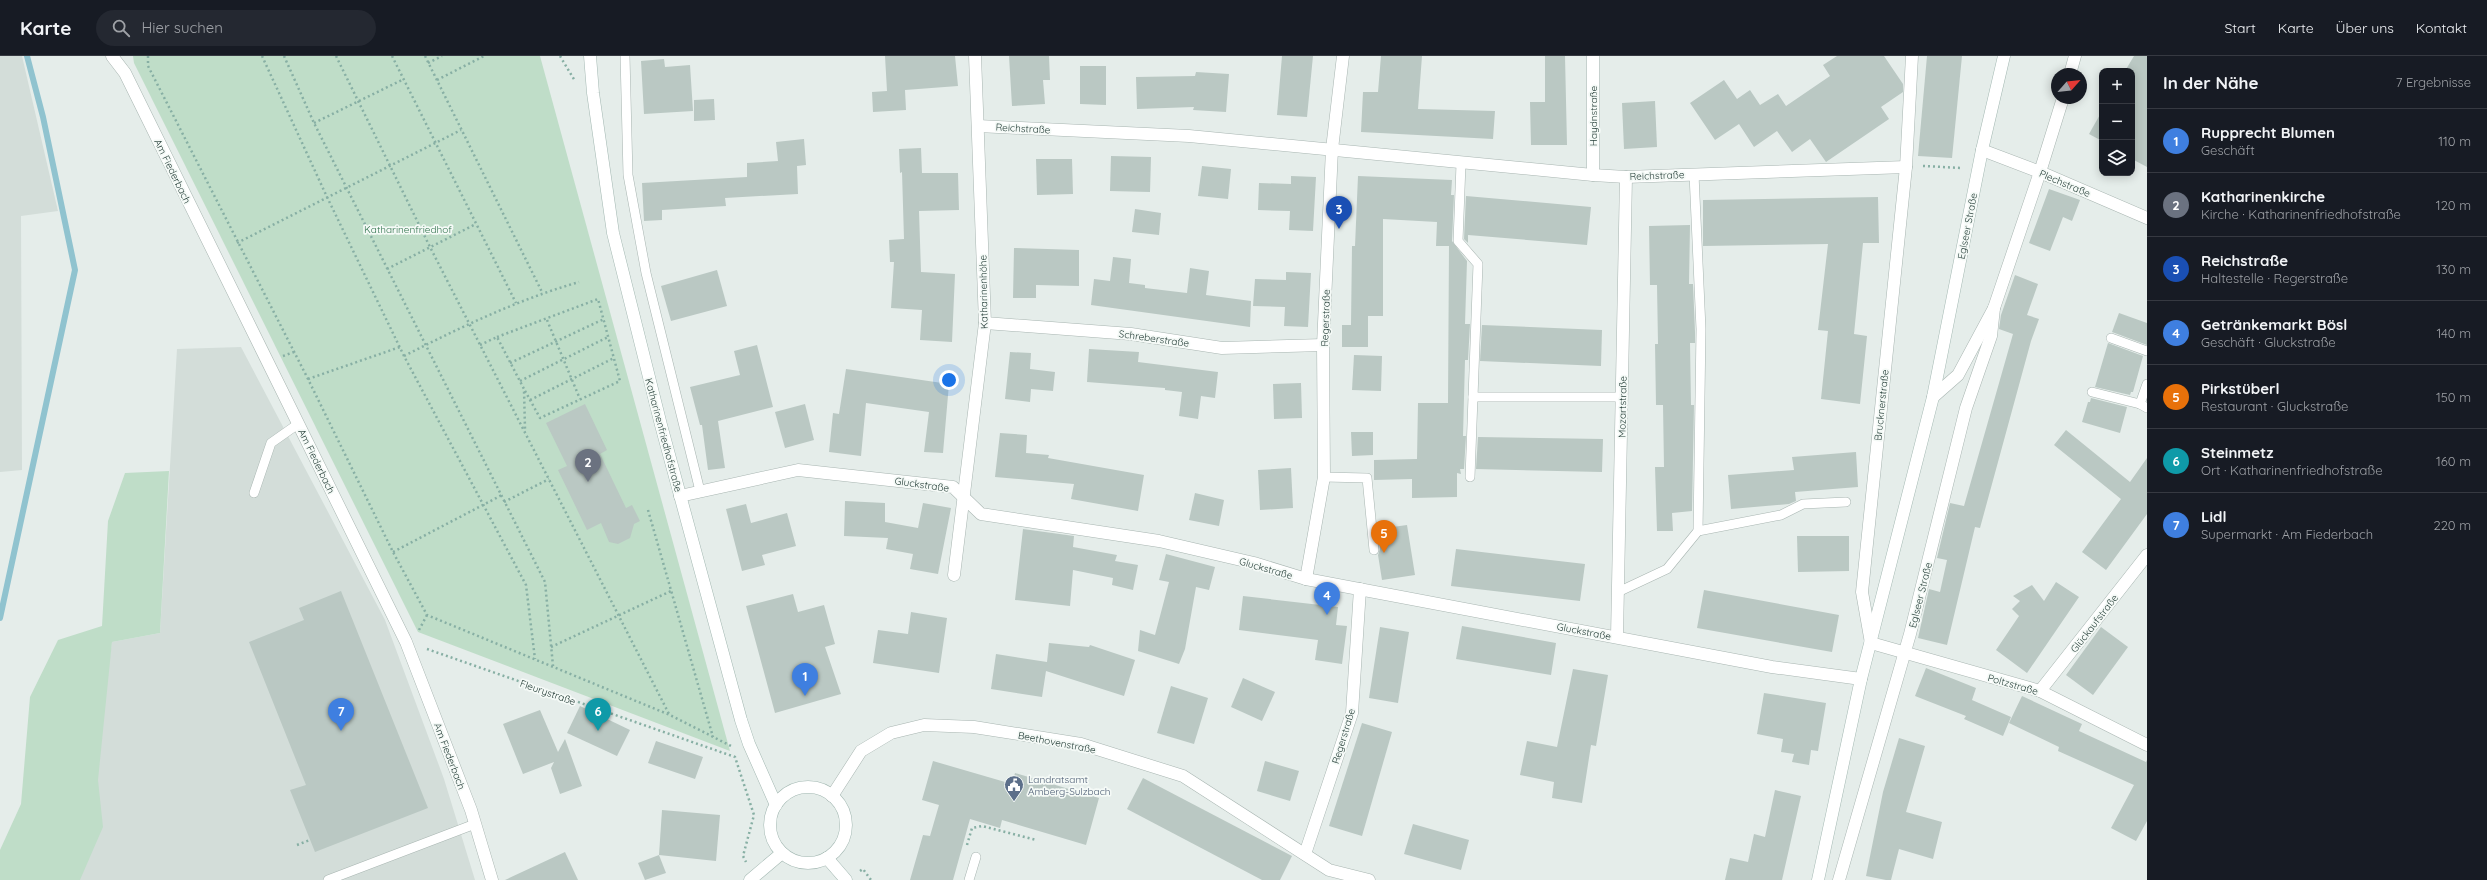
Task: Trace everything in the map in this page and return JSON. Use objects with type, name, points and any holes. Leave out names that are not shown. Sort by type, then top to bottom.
[{"type":"street","name":"Am Fiederbach","points":[[112,56],[125,73],[406,642],[475,824],[492,880]]},
{"type":"street","name":"Katharinenfriedhofstraße","points":[[590,56],[593,93],[613,233],[680,496],[741,720],[752,752],[776,805]]},
{"type":"street","name":"Katharinenhöhe","points":[[954,575],[985,323],[975,56]]},
{"type":"street","name":"Regerstraße","points":[[1306,579],[1324,477],[1324,345],[1332,149],[1343,56]]},
{"type":"street","name":"Haydnstraße","points":[[1593,56],[1593,175]]},
{"type":"street","name":"Brucknerstraße","points":[[1871,643],[1862,592],[1906,167],[1912,56]]},
{"type":"street","name":"Eglseer Straße","points":[[1818,880],[1861,679],[1933,397],[1982,150],[2004,56]]},
{"type":"street","points":[[2072,68],[2075,56]]},
{"type":"street","name":"Eglseer Straße","points":[[1933,397],[1958,375],[1994,308],[2040,172],[2060,104]]},
{"type":"street","name":"Reichstraße","points":[[978,126],[1189,136],[1332,149],[1461,164],[1626,177],[1906,167]]},
{"type":"street","name":"Plechstraße","points":[[1982,150],[2040,172],[2147,218]]},
{"type":"street","name":"Mozartstraße","points":[[1617,637],[1626,177]]},
{"type":"street","name":"Eglseer Straße","points":[[1840,880],[1905,653],[1966,408],[1991,336],[1994,308]]},
{"type":"street","name":"Schreberstraße","points":[[985,323],[1131,334],[1222,348],[1324,345]]},
{"type":"street","name":"Gluckstraße","points":[[680,496],[798,470],[952,487],[964,500],[981,514],[1159,541],[1254,563],[1306,579],[1772,667],[1861,679]]},
{"type":"street","name":"Glückaufstraße","points":[[2040,691],[2147,555]]},
{"type":"street","name":"Regerstraße","points":[[1305,854],[1352,713],[1360,589]]},
{"type":"street","name":"Poltzstraße","points":[[1871,643],[2040,691],[2147,744]]},
{"type":"street","name":"Beethovenstraße","points":[[832,796],[862,751],[891,733],[924,725],[974,727],[1081,744],[1183,776],[1305,854],[1330,876],[1370,880]]},
{"type":"street","points":[[808,787],[822,789],[832,796],[842,808],[846,824],[843,839],[835,852],[827,858],[812,863],[791,859],[782,853],[774,842],[770,830],[770,817],[776,805],[784,795],[796,789],[808,787]]},
{"type":"street","points":[[752,879],[782,853]]},
{"type":"street","points":[[827,858],[846,880]]},
{"type":"lane","points":[[625,56],[628,175],[648,281],[700,491]]},
{"type":"lane","points":[[1461,164],[1458,241],[1478,264],[1470,477]]},
{"type":"lane","points":[[1618,592],[1667,570],[1698,531],[1701,329],[1694,174]]},
{"type":"lane","points":[[2111,338],[2147,351]]},
{"type":"lane","points":[[2092,392],[2144,406],[2147,384]]},
{"type":"lane","points":[[1473,397],[1622,397]]},
{"type":"lane","points":[[254,493],[271,443],[298,424]]},
{"type":"lane","points":[[1324,477],[1367,478],[1374,550]]},
{"type":"lane","points":[[1698,531],[1781,515],[1803,504],[1846,502]]},
{"type":"lane","points":[[328,880],[475,824]]},
{"type":"lane","points":[[969,880],[976,857]]},
{"type":"path","points":[[148,56],[148,66],[237,243],[308,379],[393,552],[427,615],[670,715],[733,747],[754,815],[743,856],[752,879]]},
{"type":"path","points":[[262,56],[327,197],[404,356],[526,585],[534,659]]},
{"type":"path","points":[[284,56],[314,123],[545,582],[553,666]]},
{"type":"path","points":[[336,56],[430,247],[670,715]]},
{"type":"path","points":[[392,56],[516,303]]},
{"type":"path","points":[[425,56],[542,292]]},
{"type":"path","points":[[428,63],[442,56]]},
{"type":"path","points":[[436,80],[484,56]]},
{"type":"path","points":[[560,56],[575,82]]},
{"type":"path","points":[[314,123],[404,79]]},
{"type":"path","points":[[237,243],[462,130]]},
{"type":"path","points":[[1923,166],[1961,168]]},
{"type":"path","points":[[387,269],[476,224]]},
{"type":"path","points":[[404,356],[469,323],[542,292],[579,282]]},
{"type":"path","points":[[480,345],[497,337],[547,320],[598,299],[620,381],[540,418],[497,337]]},
{"type":"path","points":[[547,320],[580,400]]},
{"type":"path","points":[[510,363],[604,320]]},
{"type":"path","points":[[520,381],[608,337]]},
{"type":"path","points":[[308,379],[400,347]]},
{"type":"path","points":[[530,400],[614,358]]},
{"type":"path","points":[[524,389],[525,432]]},
{"type":"path","points":[[504,502],[549,479]]},
{"type":"path","points":[[393,552],[502,495]]},
{"type":"path","points":[[648,510],[713,738]]},
{"type":"path","points":[[551,647],[671,591]]},
{"type":"path","name":"Fleurystraße","points":[[406,642],[735,757]]},
{"type":"path","points":[[735,757],[752,752]]},
{"type":"path","points":[[965,850],[972,828],[982,826],[1036,840]]},
{"type":"path","points":[[297,845],[310,840]]},
{"type":"shaded area","points":[[0,56],[22,56],[58,211],[21,216],[22,470],[0,472]]},
{"type":"shaded area","points":[[241,347],[385,620],[444,779],[475,880],[79,880],[112,642],[160,633],[177,349]]},
{"type":"green space","name":"Katharinenfriedhof","points":[[133,56],[540,56],[730,751],[418,632],[134,63]]},
{"type":"green space","points":[[169,471],[160,633],[112,642],[98,780],[103,827],[80,880],[0,880],[0,850],[21,804],[30,697],[58,640],[102,626],[108,521],[125,473]]},
{"type":"building","points":[[885,56],[955,56],[958,86],[905,90],[906,110],[873,112],[872,92],[887,91]]},
{"type":"building","points":[[1009,56],[1049,56],[1050,80],[1043,80],[1045,104],[1012,106]]},
{"type":"building","points":[[1282,56],[1313,56],[1307,117],[1277,115]]},
{"type":"building","points":[[1381,56],[1422,56],[1418,109],[1495,111],[1493,139],[1361,132],[1363,92],[1378,92]]},
{"type":"building","points":[[1545,56],[1565,56],[1567,145],[1531,145],[1530,102],[1545,102]]},
{"type":"building","points":[[1837,56],[1884,56],[1903,84],[1903,92],[1881,107],[1889,119],[1826,162],[1810,139],[1792,152],[1777,131],[1754,147],[1739,124],[1715,140],[1690,103],[1724,80],[1737,99],[1750,90],[1760,105],[1778,94],[1786,106],[1830,76],[1823,65]]},
{"type":"building","points":[[1927,56],[1962,56],[1952,158],[1918,156]]},
{"type":"building","points":[[2134,56],[2147,56],[2147,167],[2135,161],[2135,68],[2127,68]]},
{"type":"building","points":[[664,59],[665,67],[690,65],[693,111],[644,114],[641,61]]},
{"type":"building","points":[[1080,66],[1106,66],[1106,105],[1080,104]]},
{"type":"building","points":[[1196,72],[1229,74],[1226,112],[1193,110],[1194,107],[1137,109],[1136,77],[1195,76]]},
{"type":"building","points":[[714,99],[715,120],[694,121],[694,100]]},
{"type":"building","points":[[1655,101],[1657,147],[1624,149],[1622,103]]},
{"type":"building","points":[[2099,116],[2099,139],[2089,134]]},
{"type":"building","points":[[804,139],[806,165],[797,166],[798,194],[725,198],[726,206],[662,210],[662,220],[644,221],[642,183],[747,177],[747,163],[778,161],[776,142]]},
{"type":"building","points":[[921,148],[922,173],[958,173],[959,210],[919,211],[921,272],[955,274],[952,342],[920,340],[922,310],[891,308],[894,262],[890,262],[889,240],[904,239],[902,172],[900,173],[899,149]]},
{"type":"building","points":[[1111,156],[1151,157],[1150,192],[1110,191]]},
{"type":"building","points":[[1036,159],[1072,159],[1073,194],[1037,195]]},
{"type":"building","points":[[1202,166],[1231,169],[1228,199],[1198,196]]},
{"type":"building","points":[[1291,176],[1316,177],[1313,231],[1289,230],[1290,211],[1258,210],[1259,183],[1291,184]]},
{"type":"building","points":[[1358,176],[1452,180],[1451,195],[1454,195],[1452,241],[1467,261],[1465,324],[1470,324],[1468,360],[1465,360],[1463,436],[1466,436],[1464,469],[1460,469],[1461,474],[1457,473],[1457,497],[1412,498],[1412,479],[1374,480],[1374,460],[1417,459],[1418,403],[1448,403],[1449,246],[1436,246],[1437,222],[1383,219],[1383,316],[1368,316],[1368,347],[1342,347],[1342,325],[1351,325],[1352,246],[1355,246]]},
{"type":"building","points":[[2049,189],[2080,200],[2072,221],[2063,217],[2050,251],[2029,243]]},
{"type":"building","points":[[1466,196],[1591,207],[1587,245],[1468,235],[1468,243],[1464,239]]},
{"type":"building","points":[[1878,197],[1879,243],[1863,243],[1854,334],[1867,336],[1860,404],[1821,399],[1828,331],[1818,330],[1828,244],[1703,246],[1703,200]]},
{"type":"building","points":[[1135,209],[1161,213],[1159,235],[1132,232]]},
{"type":"building","points":[[1690,225],[1689,284],[1693,284],[1695,332],[1695,343],[1690,343],[1691,405],[1694,405],[1692,511],[1672,513],[1673,531],[1657,531],[1655,467],[1664,467],[1663,405],[1656,405],[1655,344],[1658,344],[1657,285],[1650,285],[1649,226]]},
{"type":"building","points":[[1014,248],[1079,250],[1079,286],[1036,285],[1036,298],[1013,298]]},
{"type":"building","points":[[1113,257],[1131,259],[1129,283],[1145,285],[1145,288],[1187,293],[1190,268],[1209,271],[1206,295],[1251,301],[1250,327],[1091,305],[1094,279],[1110,281]]},
{"type":"building","points":[[717,270],[727,306],[671,321],[661,286]]},
{"type":"building","points":[[1286,272],[1311,273],[1308,327],[1284,326],[1285,307],[1253,306],[1255,279],[1286,280]]},
{"type":"building","points":[[2015,275],[2038,284],[2027,315],[2039,319],[2031,341],[1980,528],[1975,527],[1947,645],[1918,638],[1929,589],[1940,592],[1947,560],[1937,558],[1950,503],[1964,506],[2013,334],[1999,329],[2001,315]]},
{"type":"building","points":[[2119,313],[2147,323],[2147,345],[2112,332]]},
{"type":"building","points":[[1482,325],[1602,330],[1601,366],[1480,361]]},
{"type":"building","points":[[2108,343],[2143,356],[2133,392],[2131,392],[2130,395],[2095,387]]},
{"type":"building","points":[[757,345],[773,407],[718,421],[725,468],[708,470],[702,425],[700,425],[690,387],[740,375],[734,351]]},
{"type":"building","points":[[1089,349],[1139,352],[1138,362],[1218,372],[1215,398],[1201,396],[1198,419],[1179,416],[1182,392],[1165,390],[1165,388],[1087,382]]},
{"type":"building","points":[[1010,352],[1031,353],[1030,369],[1055,372],[1053,391],[1031,389],[1030,402],[1005,399]]},
{"type":"building","points":[[1354,355],[1382,356],[1381,391],[1352,390]]},
{"type":"building","points":[[846,369],[949,384],[943,453],[924,452],[929,412],[866,403],[861,456],[829,452],[833,413],[839,414]]},
{"type":"building","points":[[1301,383],[1302,418],[1274,419],[1273,384]]},
{"type":"building","points":[[2091,398],[2127,407],[2120,433],[2082,422],[2088,402],[2090,402]]},
{"type":"building","points":[[585,404],[607,450],[600,454],[626,508],[632,505],[640,521],[634,524],[630,538],[618,544],[609,542],[601,523],[587,530],[558,470],[567,466],[546,423]]},
{"type":"building","points":[[805,404],[814,440],[785,448],[775,412]]},
{"type":"building","points":[[2066,430],[2130,482],[2147,458],[2147,514],[2106,570],[2082,552],[2121,499],[2054,445]]},
{"type":"building","points":[[1351,432],[1373,432],[1373,455],[1352,456]]},
{"type":"building","points":[[1000,433],[1027,435],[1026,453],[1049,455],[1048,458],[1144,475],[1138,511],[1071,499],[1074,484],[995,477]]},
{"type":"building","points":[[1478,437],[1603,439],[1602,472],[1476,469]]},
{"type":"building","points":[[1856,452],[1858,487],[1795,492],[1796,501],[1789,504],[1731,509],[1728,475],[1794,470],[1792,457]]},
{"type":"building","points":[[1291,468],[1293,508],[1260,510],[1258,470]]},
{"type":"building","points":[[1195,493],[1224,500],[1219,526],[1189,520]]},
{"type":"building","points":[[845,501],[885,503],[885,522],[918,528],[923,503],[951,508],[938,574],[910,569],[913,554],[886,549],[888,538],[844,536]]},
{"type":"building","points":[[746,504],[751,523],[787,513],[796,546],[762,555],[765,565],[742,571],[726,509]]},
{"type":"building","points":[[1407,525],[1415,575],[1382,580],[1378,555],[1380,549],[1378,529]]},
{"type":"building","points":[[1023,529],[1074,536],[1073,547],[1117,555],[1115,561],[1138,565],[1133,590],[1112,585],[1113,578],[1073,570],[1070,606],[1015,600]]},
{"type":"building","points":[[1797,536],[1849,536],[1849,571],[1798,572]]},
{"type":"building","points":[[1456,549],[1585,564],[1580,601],[1451,586]]},
{"type":"building","points":[[1166,554],[1215,567],[1209,590],[1196,587],[1185,649],[1179,664],[1138,651],[1140,630],[1155,635],[1169,582],[1159,580]]},
{"type":"building","points":[[2056,582],[2079,597],[2027,673],[1996,650],[2019,616],[2012,609],[2020,601],[2013,596],[2032,585],[2044,601]]},
{"type":"building","points":[[1704,590],[1839,615],[1832,652],[1697,628]]},
{"type":"building","points":[[341,591],[428,808],[315,852],[290,790],[306,785],[249,642],[304,620],[299,608]]},
{"type":"building","points":[[793,594],[798,612],[824,605],[835,644],[825,647],[841,694],[775,713],[746,606]]},
{"type":"building","points":[[1243,596],[1338,607],[1336,625],[1347,626],[1342,664],[1315,660],[1318,640],[1239,630]]},
{"type":"building","points":[[911,612],[947,618],[939,673],[873,663],[878,630],[908,634]]},
{"type":"building","points":[[1462,626],[1556,643],[1551,675],[1456,659]]},
{"type":"building","points":[[1380,627],[1409,632],[1398,703],[1369,698]]},
{"type":"building","points":[[2101,627],[2128,647],[2093,695],[2066,675]]},
{"type":"building","points":[[1049,643],[1089,647],[1090,645],[1135,660],[1124,696],[1046,671],[1042,697],[991,689],[996,654],[1047,662]]},
{"type":"building","points":[[1926,668],[1976,688],[1972,700],[2011,717],[2003,736],[1964,719],[1966,716],[1915,696]]},
{"type":"building","points":[[1573,669],[1608,675],[1596,746],[1591,745],[1582,803],[1552,798],[1554,782],[1520,775],[1527,741],[1557,747]]},
{"type":"building","points":[[1243,678],[1275,692],[1262,721],[1231,707]]},
{"type":"building","points":[[1171,686],[1208,698],[1194,744],[1157,733]]},
{"type":"building","points":[[1764,693],[1826,703],[1818,751],[1811,750],[1809,765],[1792,762],[1794,754],[1781,752],[1783,739],[1757,734]]},
{"type":"building","points":[[2022,696],[2082,724],[2079,731],[2146,762],[2147,760],[2147,821],[2136,841],[2111,828],[2134,785],[2058,751],[2059,747],[2009,723]]},
{"type":"building","points":[[580,706],[630,730],[617,756],[567,733]]},
{"type":"building","points":[[540,710],[558,752],[565,739],[582,786],[560,794],[551,768],[554,762],[523,774],[503,724]]},
{"type":"building","points":[[1362,723],[1392,732],[1362,836],[1329,826]]},
{"type":"building","points":[[1899,738],[1925,746],[1906,812],[1942,822],[1933,859],[1899,849],[1891,880],[1886,880],[1866,876],[1883,792]]},
{"type":"building","points":[[656,741],[703,757],[695,779],[648,763]]},
{"type":"building","name":"Landratsamt Amberg-Sulzbach","points":[[933,761],[1012,784],[1015,773],[1099,798],[1086,845],[1002,820],[1000,828],[970,819],[953,880],[910,880],[923,835],[930,836],[939,805],[922,800]]},
{"type":"building","points":[[1265,761],[1299,771],[1290,801],[1257,791]]},
{"type":"building","points":[[1143,778],[1292,856],[1280,880],[1262,880],[1127,809]]},
{"type":"building","points":[[1775,790],[1801,796],[1782,880],[1725,880],[1730,858],[1748,862],[1754,834],[1765,837]]},
{"type":"building","points":[[662,810],[720,815],[716,861],[659,855]]},
{"type":"building","points":[[1413,824],[1469,840],[1461,870],[1404,854]]},
{"type":"building","points":[[565,852],[578,880],[505,880]]},
{"type":"building","points":[[659,855],[666,873],[645,880],[638,863]]},
{"type":"waterway","points":[[0,618],[75,270],[43,117],[27,56]]},
{"type":"place","name":"Reichstraße","points":[[1339,229]]},
{"type":"place","name":"Katharinenkirche","points":[[588,482]]},
{"type":"place","name":"Pirkstüberl","points":[[1384,553]]},
{"type":"place","name":"Getränkemarkt Bösl","points":[[1327,615]]},
{"type":"place","name":"Rupprecht Blumen","points":[[805,696]]},
{"type":"place","name":"Lidl","points":[[341,731]]},
{"type":"place","name":"Steinmetz","points":[[598,731]]},
{"type":"place","name":"Landratsamt Amberg-Sulzbach","points":[[1014,802]]}]
